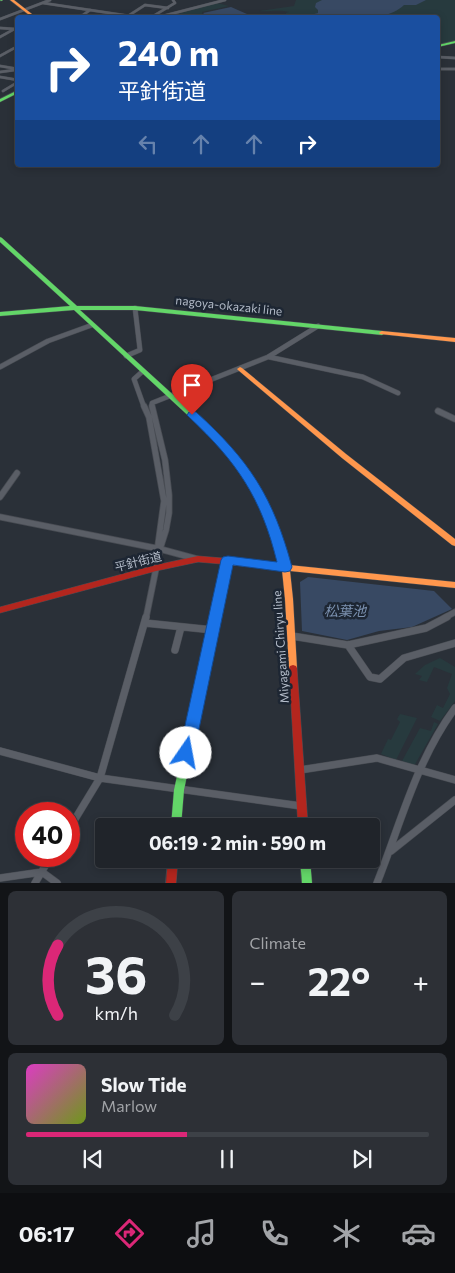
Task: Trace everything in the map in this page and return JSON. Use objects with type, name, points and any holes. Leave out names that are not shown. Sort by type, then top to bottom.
[{"type":"street","points":[[12,0],[32,15]]},
{"type":"street","points":[[0,19],[49,0]]},
{"type":"street","points":[[155,15],[175,3],[173,0]]},
{"type":"street","points":[[167,15],[225,0]]},
{"type":"street","points":[[43,3],[116,15]]},
{"type":"street","points":[[130,15],[145,5],[168,8]]},
{"type":"street","points":[[10,10],[23,10]]},
{"type":"street","points":[[83,15],[90,10]]},
{"type":"street","points":[[0,28],[15,29]]},
{"type":"street","points":[[0,37],[15,30]]},
{"type":"street","points":[[440,46],[455,42]]},
{"type":"street","points":[[0,56],[15,48]]},
{"type":"street","points":[[440,57],[455,58]]},
{"type":"street","points":[[0,66],[15,68]]},
{"type":"street","points":[[440,69],[455,69]]},
{"type":"street","points":[[0,72],[15,70]]},
{"type":"street","points":[[0,77],[15,80]]},
{"type":"street","points":[[1,90],[15,83]]},
{"type":"street","points":[[1,90],[15,92]]},
{"type":"street","points":[[0,101],[15,93]]},
{"type":"street","name":"Miyagami Chiryu line","points":[[2,242],[219,439],[243,468],[260,494],[276,532],[285,567],[292,636],[302,818]]},
{"type":"street","name":"nagoya-okazaki line","points":[[0,314],[75,308],[135,308],[455,340]]},
{"type":"street","points":[[126,356],[140,350],[135,308]]},
{"type":"street","points":[[0,367],[48,341],[92,325]]},
{"type":"street","points":[[80,811],[100,778],[145,623],[160,549],[165,540],[170,506],[162,451],[152,403],[268,357],[318,326]]},
{"type":"street","points":[[268,357],[364,378],[398,393]]},
{"type":"street","points":[[240,369],[344,456],[455,543]]},
{"type":"street","points":[[143,371],[134,379],[137,391],[149,417],[164,501],[158,545],[160,549]]},
{"type":"street","points":[[438,411],[455,419]]},
{"type":"street","points":[[0,497],[17,473]]},
{"type":"street","points":[[0,517],[160,549],[198,559]]},
{"type":"street","name":"平針街道","points":[[0,610],[156,568],[198,559],[228,560],[455,585]]},
{"type":"street","points":[[177,818],[179,790],[228,560]]},
{"type":"street","points":[[292,636],[348,645],[426,628],[455,612]]},
{"type":"street","points":[[145,623],[212,630]]},
{"type":"street","points":[[175,650],[180,627]]},
{"type":"street","points":[[348,645],[370,677],[380,679],[404,658],[429,650],[439,649],[455,642]]},
{"type":"street","points":[[377,883],[391,851],[418,770],[431,744],[455,708]]},
{"type":"street","points":[[1,753],[100,778],[301,806]]},
{"type":"street","points":[[299,770],[377,758],[455,780]]},
{"type":"street","points":[[391,851],[455,800]]},
{"type":"street","points":[[34,883],[45,867]]},
{"type":"street","points":[[171,883],[172,868]]},
{"type":"street","points":[[306,868],[307,883]]},
{"type":"street","points":[[0,878],[42,872],[57,883]]},
{"type":"green space","points":[[296,0],[455,0],[455,41],[440,45],[440,15],[286,15],[289,12],[259,11],[294,6]]},
{"type":"green space","points":[[217,3],[229,6],[202,12],[203,15],[177,14]]},
{"type":"green space","points":[[440,658],[455,667],[455,701],[440,721],[431,717],[437,705],[443,708],[450,694],[447,688],[452,674],[434,667],[427,682],[419,680],[422,676],[415,674],[425,665]]},
{"type":"green space","points":[[400,714],[417,718],[396,760],[381,754],[388,739],[391,740],[400,722],[397,719]]},
{"type":"green space","points":[[434,722],[438,724],[414,766],[402,761],[420,728],[431,731]]},
{"type":"water","points":[[322,0],[426,0],[416,5],[404,5],[384,15],[310,15],[318,13],[315,7],[316,3]]},
{"type":"water","points":[[231,7],[247,14],[206,15],[203,13]]},
{"type":"water","name":"松葉池","points":[[308,577],[434,591],[452,609],[412,627],[379,631],[347,640],[302,631],[300,582]]},
{"type":"traffic: fast","points":[[440,46],[455,42]]},
{"type":"traffic: fast","points":[[0,101],[15,93]]},
{"type":"traffic: fast","points":[[0,239],[223,444]]},
{"type":"traffic: fast","points":[[0,314],[66,308],[135,308],[382,333]]},
{"type":"traffic: fast","points":[[177,818],[179,790],[228,560]]},
{"type":"traffic: fast","points":[[306,868],[307,883]]},
{"type":"traffic: slow","points":[[12,0],[32,15]]},
{"type":"traffic: slow","points":[[382,333],[455,340]]},
{"type":"traffic: slow","points":[[240,369],[344,456],[455,543]]},
{"type":"traffic: slow","points":[[223,444],[255,490],[272,523],[278,540],[287,576],[293,668]]},
{"type":"traffic: slow","points":[[222,561],[455,585]]},
{"type":"traffic: jam","points":[[0,610],[156,568],[198,559],[222,561]]},
{"type":"traffic: jam","points":[[293,668],[302,818]]},
{"type":"traffic: jam","points":[[171,883],[172,868]]},
{"type":"route","points":[[186,753],[228,560],[285,567],[276,532],[260,494],[243,468],[219,439],[192,415]]}]
